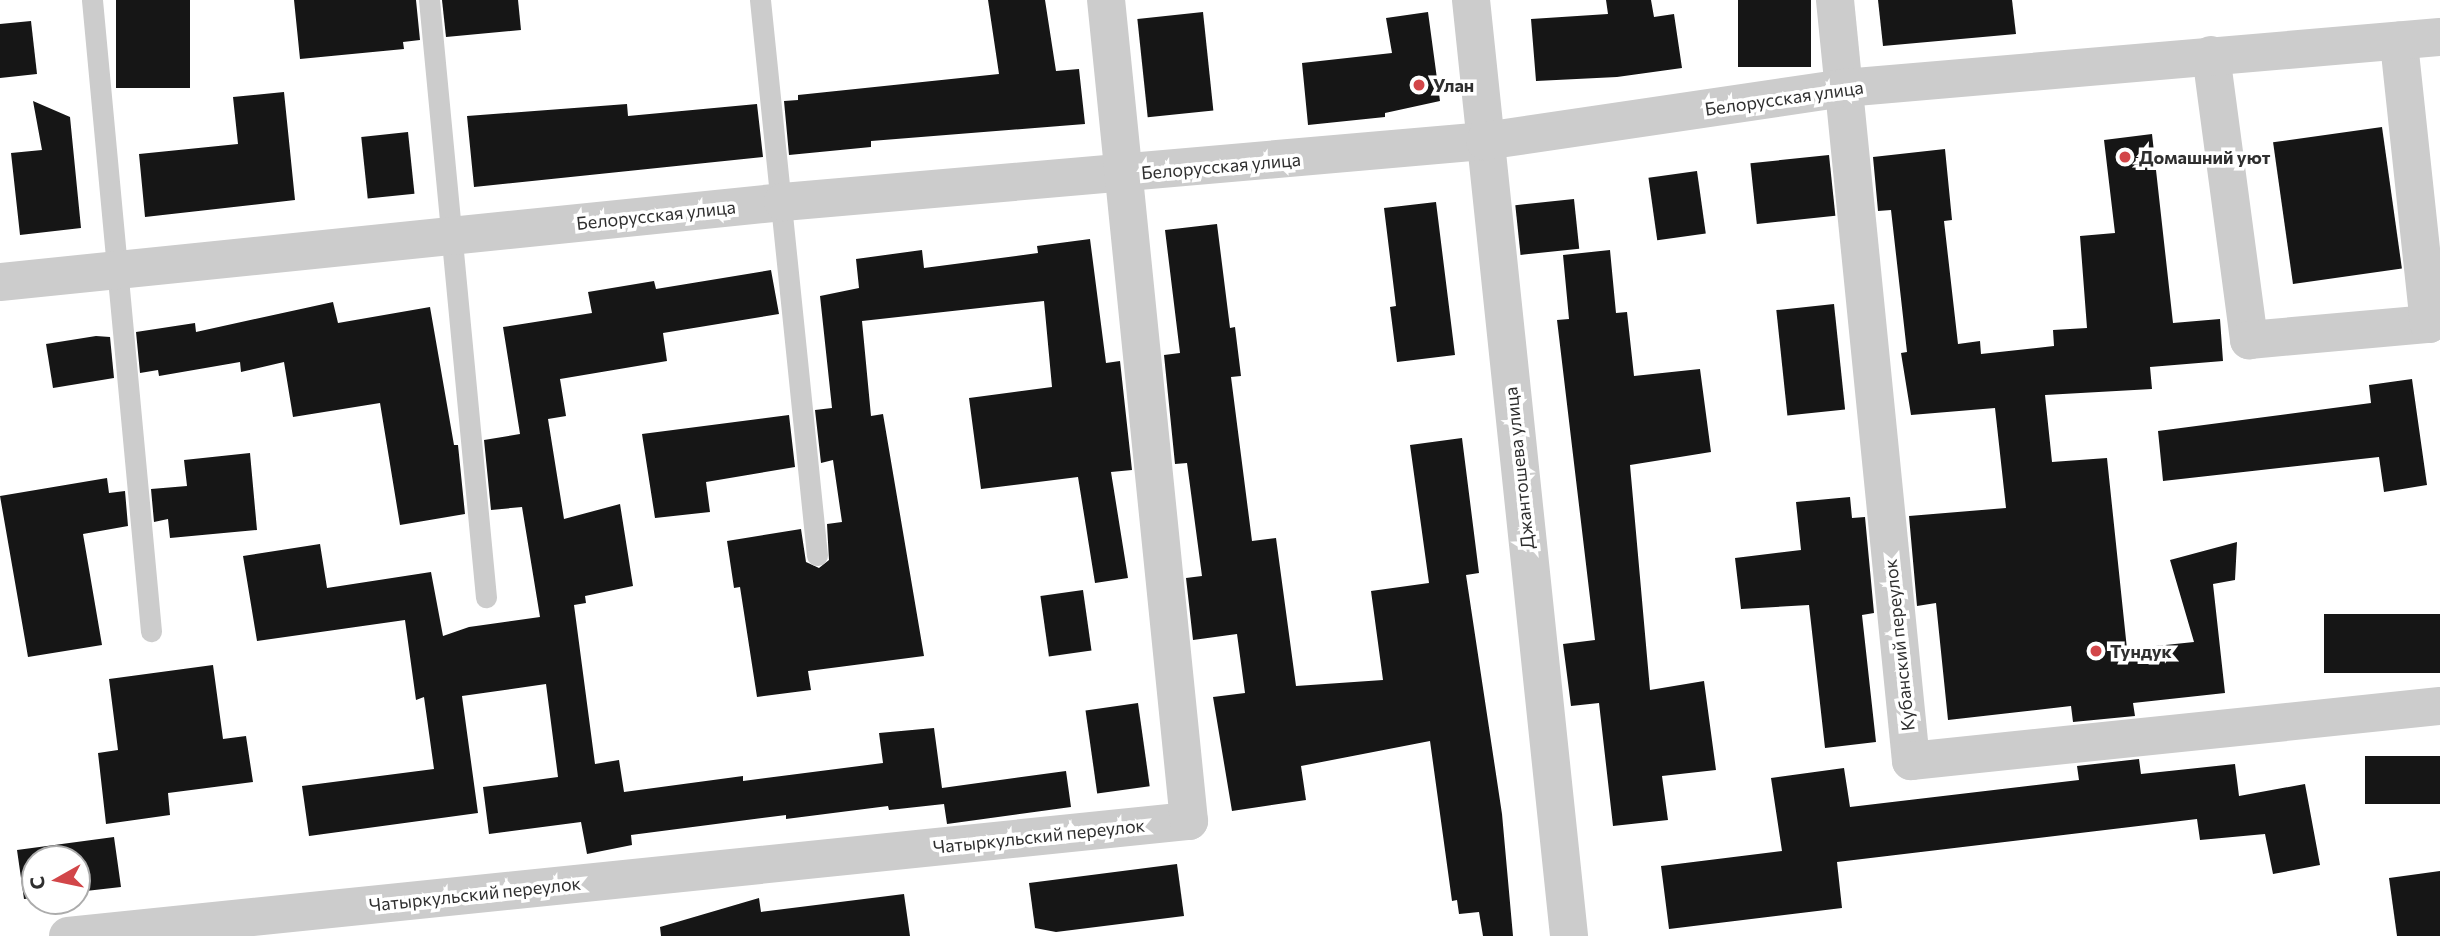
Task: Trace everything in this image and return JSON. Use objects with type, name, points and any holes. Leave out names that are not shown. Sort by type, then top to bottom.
[{"type":"street","name":"Чатыркульский переулок","points":[[68,936],[1189,821],[1106,0]]},
{"type":"street","name":"Джантошева улица","points":[[1471,0],[1569,936]]},
{"type":"street","name":"Кубанский переулок","points":[[1835,0],[1911,761],[2440,706]]},
{"type":"street","name":"Белорусская улица","points":[[0,282],[783,202],[1124,175],[1485,141],[1844,88],[2440,37]]},
{"type":"street","points":[[2211,55],[2249,340],[2429,324],[2399,41]]},
{"type":"lane","points":[[92,0],[151,631]]},
{"type":"lane","points":[[429,0],[449,235],[486,597]]},
{"type":"lane","points":[[760,0],[783,202],[817,555]]},
{"type":"building","points":[[116,0],[190,0],[190,88],[116,88]]},
{"type":"building","points":[[294,0],[416,0],[420,40],[403,42],[404,49],[300,59]]},
{"type":"building","points":[[442,0],[518,0],[521,30],[446,37]]},
{"type":"building","points":[[988,0],[1045,0],[1056,71],[1079,69],[1085,124],[871,141],[871,147],[789,155],[784,101],[798,100],[798,95],[999,74]]},
{"type":"building","points":[[1606,0],[1651,0],[1654,17],[1674,14],[1682,68],[1617,77],[1536,81],[1531,19],[1608,14]]},
{"type":"building","points":[[1738,0],[1811,0],[1811,67],[1738,67]]},
{"type":"building","points":[[1878,0],[2012,0],[2016,34],[1883,46]]},
{"type":"building","points":[[1203,12],[1213,110],[1148,117],[1137,19]]},
{"type":"building","points":[[1428,12],[1440,101],[1385,113],[1385,117],[1308,125],[1302,63],[1392,53],[1386,18]]},
{"type":"building","points":[[31,21],[37,74],[0,78],[0,24]]},
{"type":"building","points":[[284,92],[295,200],[145,217],[139,154],[238,144],[233,97]]},
{"type":"building","points":[[33,101],[70,117],[81,228],[20,235],[11,153],[42,150]]},
{"type":"building","points":[[627,104],[628,116],[757,104],[763,157],[474,187],[467,116]]},
{"type":"building","points":[[2382,127],[2402,269],[2293,284],[2273,142]]},
{"type":"building","points":[[408,132],[414,194],[368,199],[361,137]]},
{"type":"building","points":[[2152,134],[2173,323],[2220,319],[2223,361],[2150,367],[2152,389],[2045,395],[2052,462],[2107,458],[2127,649],[2194,642],[2170,560],[2237,542],[2235,580],[2213,584],[2225,693],[2133,703],[2135,716],[2073,722],[2071,706],[1948,720],[1936,603],[1917,606],[1909,516],[2006,508],[1995,408],[1911,415],[1901,353],[1907,352],[1891,210],[1878,211],[1873,157],[1945,149],[1952,220],[1944,221],[1958,344],[1980,341],[1981,354],[2054,346],[2053,330],[2087,328],[2080,236],[2115,233],[2104,140]]},
{"type":"building","points":[[1829,155],[1835,216],[1757,224],[1750,163]]},
{"type":"building","points":[[1697,171],[1706,233],[1657,240],[1648,178]]},
{"type":"building","points":[[1574,199],[1579,249],[1521,255],[1515,205]]},
{"type":"building","points":[[1436,202],[1455,355],[1397,362],[1390,307],[1396,306],[1384,208]]},
{"type":"building","points":[[1217,224],[1230,328],[1235,327],[1241,376],[1231,377],[1252,541],[1276,538],[1296,686],[1383,680],[1371,591],[1429,583],[1410,445],[1462,438],[1479,573],[1466,575],[1502,814],[1513,936],[1483,936],[1479,912],[1459,914],[1457,900],[1452,901],[1430,741],[1301,766],[1306,800],[1232,811],[1213,697],[1245,693],[1237,634],[1193,640],[1186,578],[1202,576],[1187,463],[1175,464],[1164,355],[1180,353],[1165,230]]},
{"type":"building","points":[[1090,239],[1106,363],[1120,361],[1132,470],[1111,472],[1128,578],[1095,583],[1078,477],[981,489],[969,398],[1052,387],[1044,301],[862,321],[871,416],[883,414],[924,656],[808,671],[811,690],[757,697],[740,587],[734,588],[727,541],[801,529],[806,562],[819,568],[829,560],[827,524],[842,522],[833,460],[821,463],[815,410],[832,408],[820,296],[859,288],[856,259],[922,250],[924,268],[1038,253],[1037,246]]},
{"type":"building","points":[[1610,250],[1616,313],[1627,312],[1634,376],[1700,369],[1711,452],[1630,465],[1650,690],[1704,681],[1716,770],[1662,776],[1668,820],[1613,826],[1599,703],[1571,706],[1563,644],[1595,640],[1557,320],[1569,319],[1563,255]]},
{"type":"building","points":[[771,270],[779,314],[663,333],[667,361],[560,379],[566,416],[548,419],[564,519],[620,504],[633,586],[585,596],[586,603],[574,605],[595,764],[619,760],[624,792],[743,776],[743,781],[883,763],[879,733],[934,728],[942,788],[1066,771],[1071,807],[947,824],[944,804],[889,810],[888,806],[786,819],[786,815],[631,835],[632,845],[587,854],[581,822],[489,834],[483,787],[558,777],[546,684],[462,696],[478,813],[309,836],[302,786],[434,769],[424,697],[416,700],[405,620],[257,641],[243,556],[320,544],[327,588],[431,572],[443,636],[469,627],[540,617],[522,507],[491,510],[484,440],[520,434],[503,327],[592,313],[588,292],[654,281],[656,289]]},
{"type":"building","points":[[333,302],[338,323],[430,307],[454,445],[458,445],[465,514],[400,525],[380,403],[293,417],[284,362],[241,372],[240,362],[159,376],[158,370],[140,373],[136,332],[195,323],[196,332]]},
{"type":"building","points":[[1834,304],[1845,409],[1787,415],[1776,310]]},
{"type":"building","points":[[96,336],[110,337],[114,378],[53,388],[46,344]]},
{"type":"building","points":[[2412,379],[2427,485],[2384,492],[2379,457],[2163,481],[2158,431],[2371,403],[2369,385]]},
{"type":"building","points":[[789,415],[795,467],[706,482],[710,512],[655,518],[642,434]]},
{"type":"building","points":[[250,453],[257,530],[170,538],[168,519],[154,522],[151,489],[187,486],[184,460]]},
{"type":"building","points":[[107,478],[109,493],[125,491],[128,526],[83,534],[102,645],[28,657],[0,496]]},
{"type":"building","points":[[1850,497],[1852,518],[1865,517],[1874,613],[1862,615],[1876,742],[1825,748],[1809,605],[1741,609],[1735,558],[1801,550],[1796,502]]},
{"type":"building","points":[[1083,590],[1091,650],[1049,656],[1040,596]]},
{"type":"building","points":[[2324,614],[2440,614],[2440,673],[2324,673]]},
{"type":"building","points":[[213,665],[223,739],[246,736],[253,782],[168,793],[170,815],[106,824],[98,753],[118,750],[109,679]]},
{"type":"building","points":[[1138,703],[1150,786],[1097,794],[1086,710]]},
{"type":"building","points":[[2365,756],[2440,756],[2440,804],[2365,804]]},
{"type":"building","points":[[2139,759],[2141,774],[2235,764],[2239,796],[2305,784],[2320,865],[2273,874],[2265,834],[2200,840],[2197,819],[1837,862],[1842,908],[1669,929],[1661,866],[1782,851],[1771,778],[1844,768],[1850,807],[2079,780],[2077,766]]},
{"type":"building","points":[[114,837],[121,887],[91,890],[91,845],[54,845]]},
{"type":"building","points":[[21,849],[21,878],[17,850]]},
{"type":"building","points":[[1177,864],[1184,916],[1056,932],[1035,928],[1029,883]]},
{"type":"building","points":[[2440,871],[2440,936],[2397,936],[2389,878]]},
{"type":"building","points":[[904,894],[910,936],[661,936],[660,927],[759,898],[761,912]]},
{"type":"place","name":"Улан","points":[[1419,85]]},
{"type":"place","name":"Домашний уют","points":[[2125,157]]},
{"type":"place","name":"Тундук","points":[[2096,651]]}]
